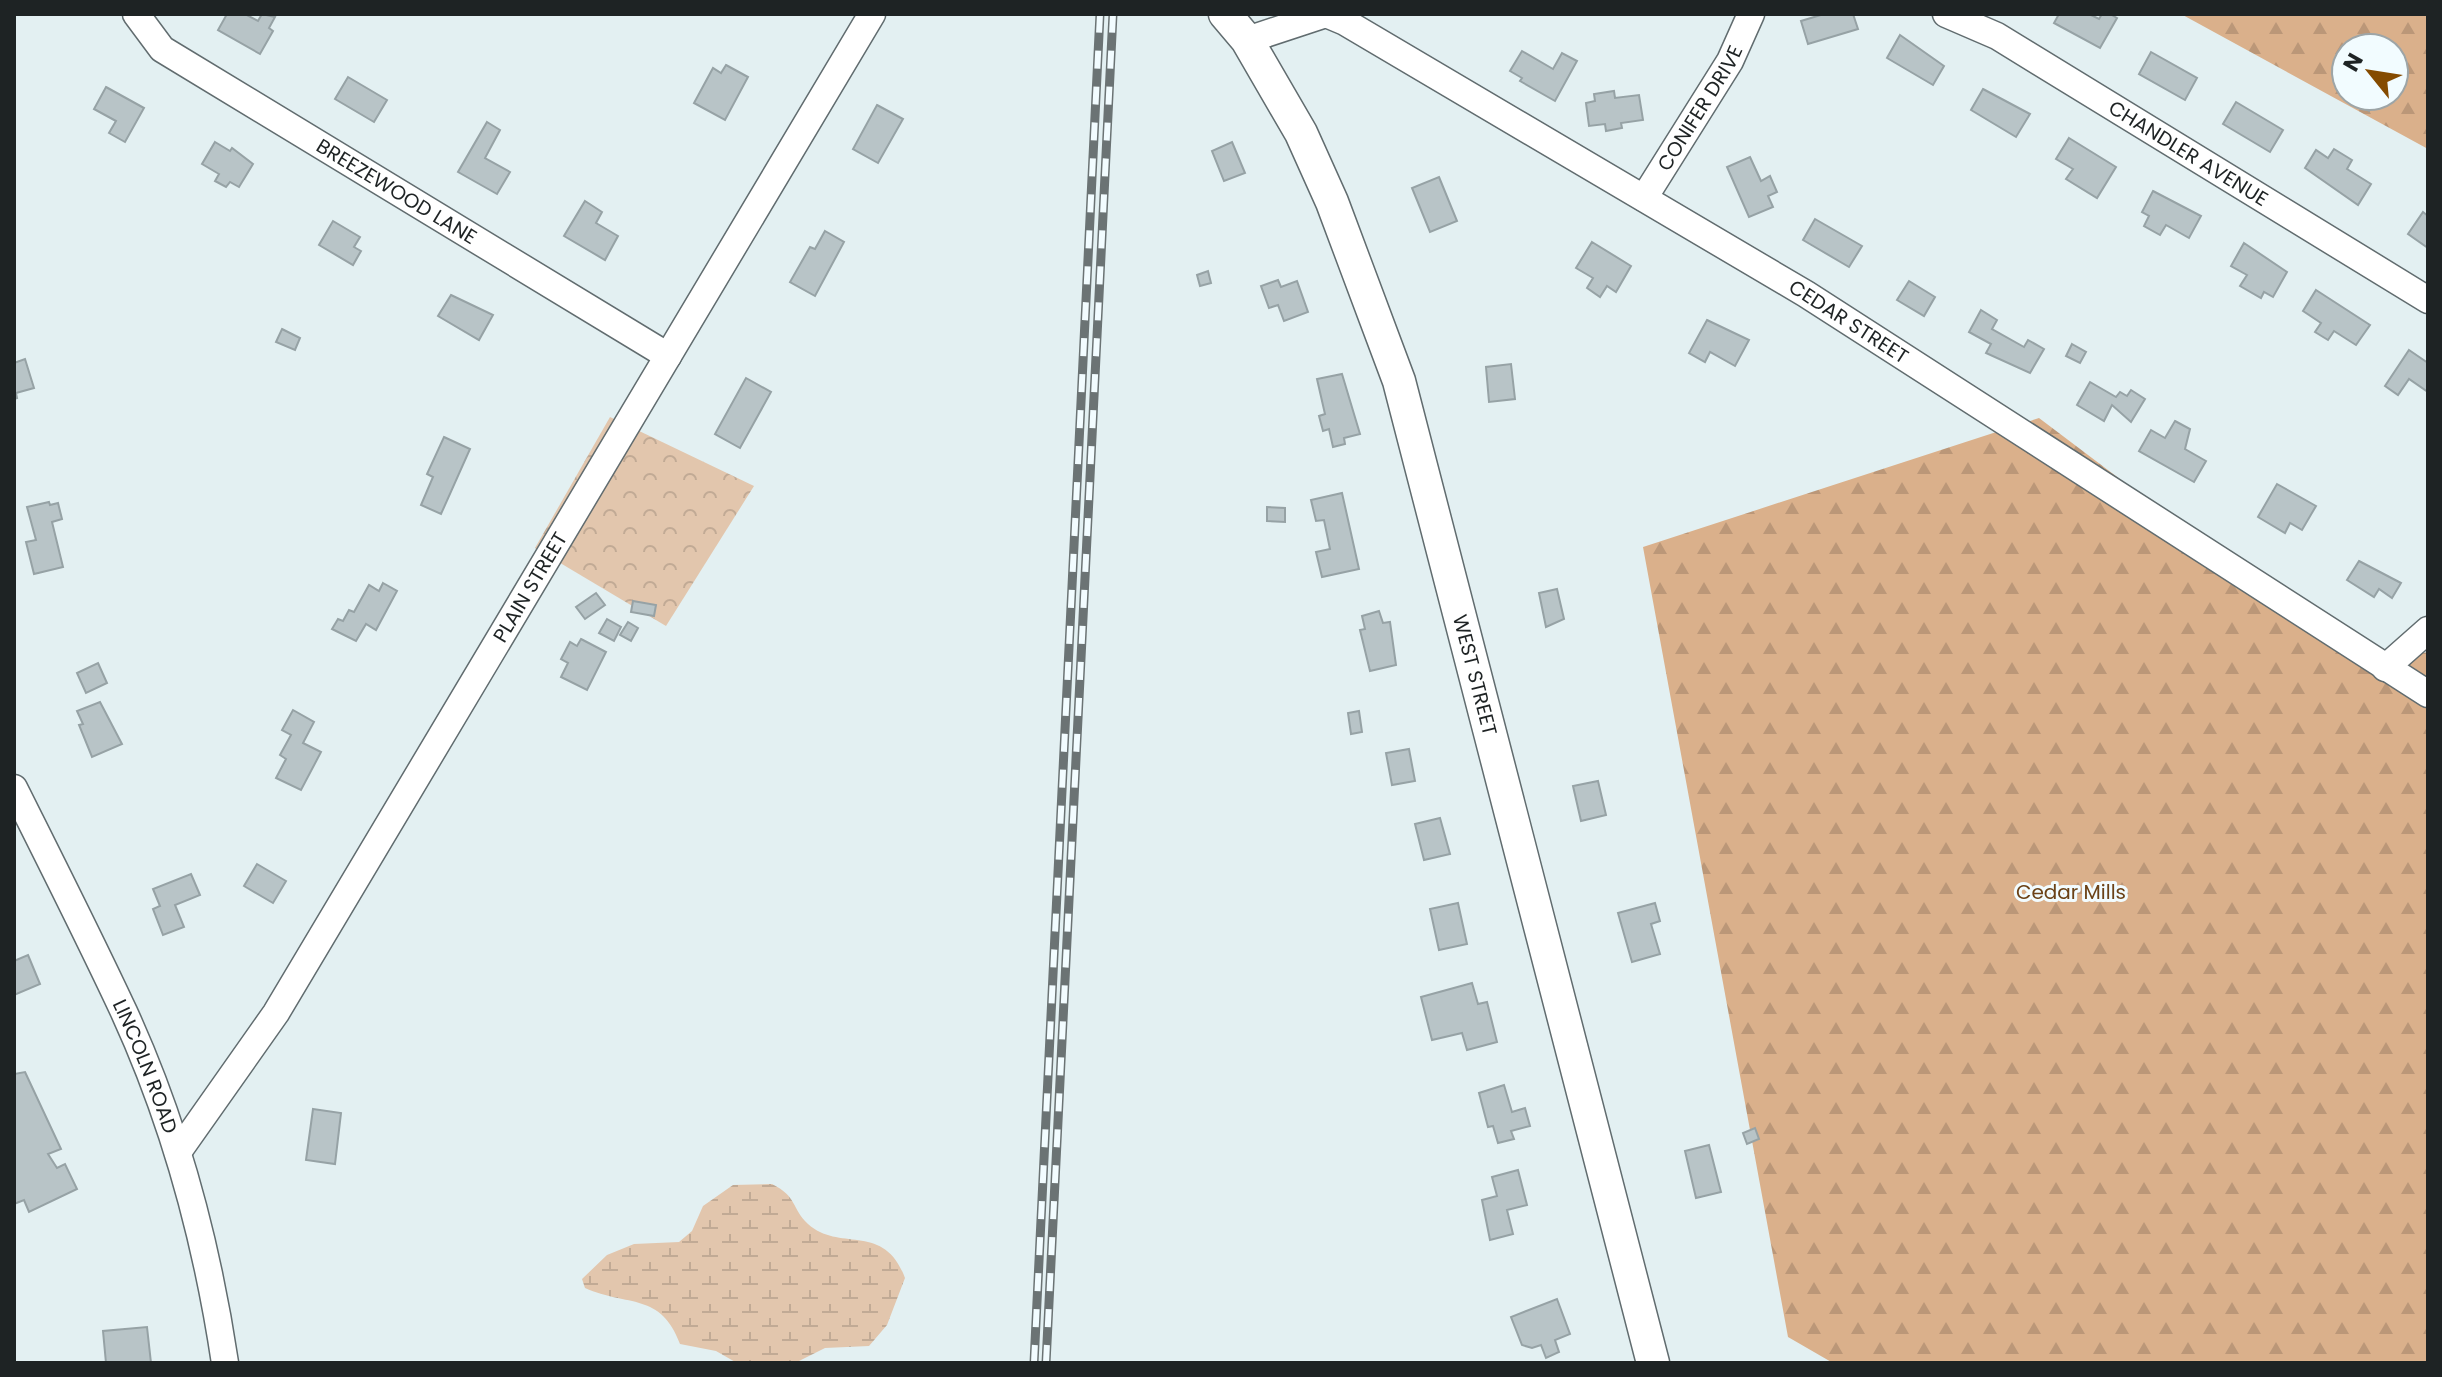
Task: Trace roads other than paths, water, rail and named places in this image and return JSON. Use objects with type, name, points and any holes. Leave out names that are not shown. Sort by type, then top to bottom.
[{"type":"main road","name":"WEST STREET","points":[[1225,14],[1247,40],[1314,160],[1399,381],[1653,1363]]},
{"type":"street","name":"BREEZEWOOD LANE","points":[[136,14],[162,49],[668,356]]},
{"type":"street","name":"PLAIN STREET","points":[[178,1152],[276,1013],[872,14]]},
{"type":"street","name":"CEDAR STREET","points":[[1247,40],[1326,14],[1820,302],[2428,694]]},
{"type":"street","name":"CONIFER DRIVE","points":[[1644,198],[1730,61],[1751,14]]},
{"type":"street","name":"CHANDLER AVENUE","points":[[1946,14],[1997,36],[2428,300]]},
{"type":"street","points":[[2385,668],[2428,630]]},
{"type":"street","name":"LINCOLN ROAD","points":[[14,788],[125,1015],[178,1152],[216,1305],[225,1363]]},
{"type":"railway","points":[[1034,1363],[1100,14]]},
{"type":"railway","points":[[1046,1363],[1113,14]]},
{"type":"park label","name":"Cedar Mills","points":[[2071,892]]}]
